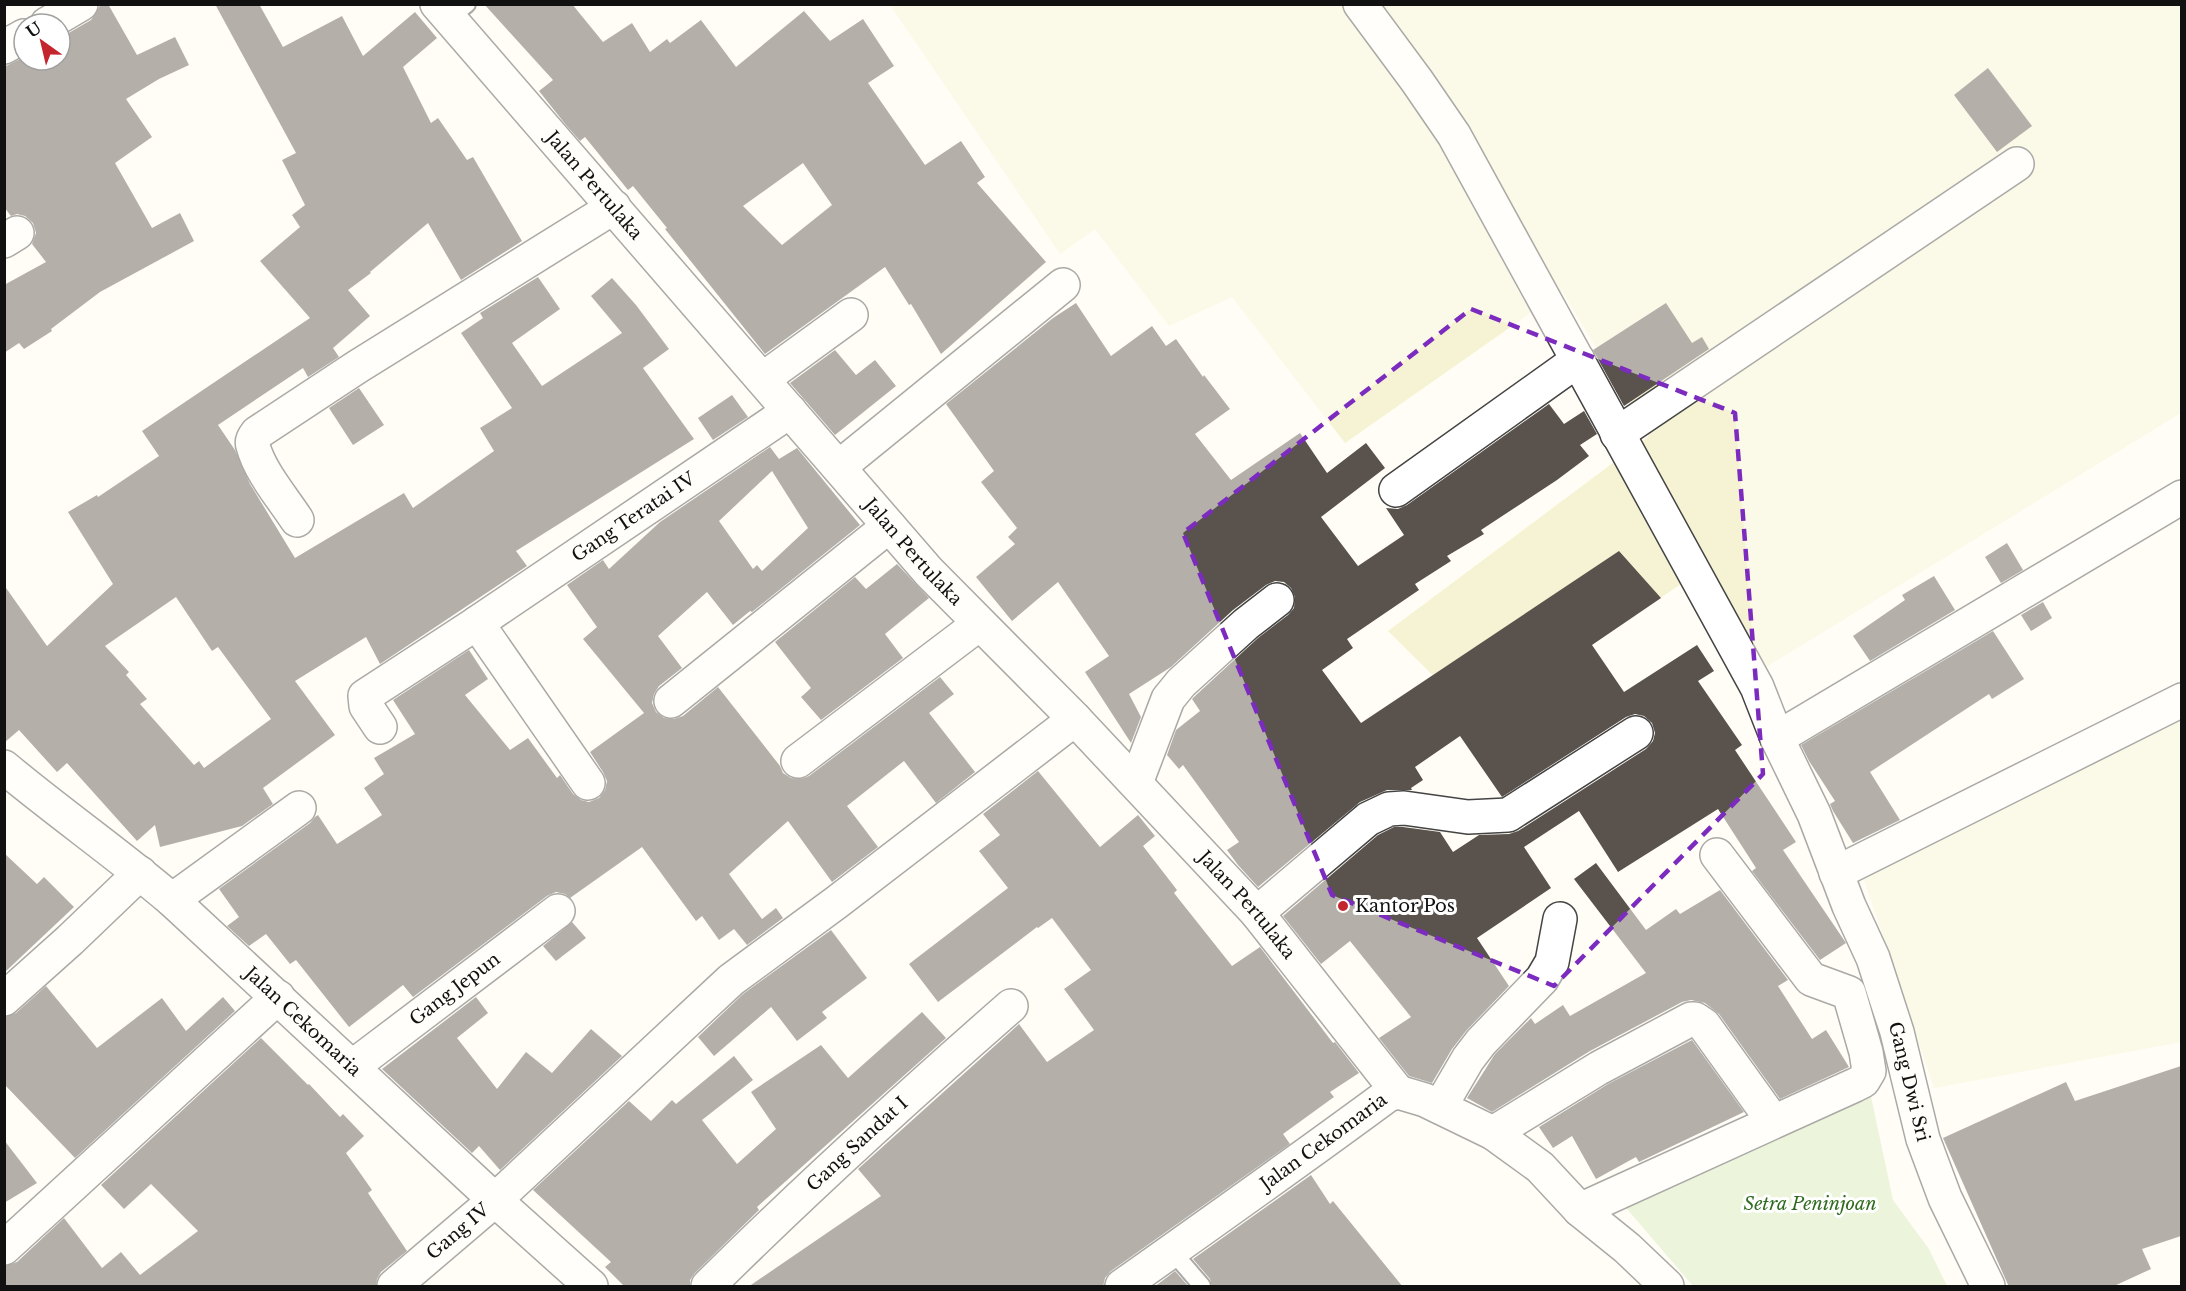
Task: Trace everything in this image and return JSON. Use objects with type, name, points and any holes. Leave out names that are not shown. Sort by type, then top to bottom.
[{"type":"street","name":"Gang Dwi Sri","points":[[1360,4],[1454,135],[1572,365],[1617,434],[1757,687],[1777,738],[1814,814],[1836,873],[1873,958],[1890,1011],[1923,1139],[1945,1198],[1988,1287]]},
{"type":"street","name":"Jalan Pertulaka","points":[[451,9],[614,207],[929,572],[1075,719],[1257,913],[1398,1092]]},
{"type":"street","points":[[1617,434],[2017,164]]},
{"type":"street","points":[[297,520],[264,471],[252,445],[252,439],[257,433],[348,372],[614,207]]},
{"type":"street","points":[[839,467],[1063,285]]},
{"type":"street","points":[[763,379],[851,315]]},
{"type":"street","points":[[1396,490],[1572,365]]},
{"type":"street","name":"Gang Teratai IV","points":[[380,728],[366,706],[365,696],[790,411]]},
{"type":"street","points":[[1777,738],[2181,497]]},
{"type":"street","points":[[671,701],[889,526]]},
{"type":"street","points":[[1136,783],[1168,699],[1190,675],[1246,624],[1277,600]]},
{"type":"street","points":[[477,623],[588,783]]},
{"type":"street","points":[[798,761],[979,624]]},
{"type":"street","points":[[1836,873],[2181,700]]},
{"type":"street","name":"Gang IV","points":[[394,1287],[495,1200],[731,980],[837,902],[1075,719]]},
{"type":"street","points":[[1257,913],[1368,819],[1389,808],[1468,817],[1508,815],[1636,733]]},
{"type":"street","name":"Jalan Cekomaria","points":[[4,767],[172,900],[591,1287]]},
{"type":"street","points":[[172,900],[299,808]]},
{"type":"street","points":[[1580,1210],[1863,1081],[1869,1071],[1866,1052],[1849,993],[1816,983],[1811,979],[1717,855]]},
{"type":"street","points":[[4,999],[140,873]]},
{"type":"street","name":"Gang Jepun","points":[[352,1067],[558,911]]},
{"type":"street","points":[[1440,1107],[1468,1059],[1481,1042],[1542,979],[1552,962],[1560,919]]},
{"type":"street","points":[[4,1248],[278,998]]},
{"type":"street","name":"Gang Sandat I","points":[[708,1287],[780,1215],[897,1105],[1011,1006]]},
{"type":"street","points":[[1493,1133],[1599,1068],[1686,1021],[1695,1019],[1704,1025],[1773,1121]]},
{"type":"street","name":"Jalan Cekomaria","points":[[1122,1287],[1388,1095],[1398,1092],[1440,1107],[1493,1133],[1540,1167],[1580,1210],[1627,1248],[1664,1286]]},
{"type":"lane","points":[[1172,1251],[1202,1287]]},
{"type":"highlighted area","points":[[1471,309],[1735,413],[1763,774],[1554,986],[1332,895],[1183,533]]},
{"type":"shaded area","points":[[890,5],[2181,5],[2181,413],[1763,669],[1707,567],[1477,719],[1388,631],[1649,436],[1562,291],[1345,443],[1232,297],[1169,326],[1095,229],[1060,254]]},
{"type":"shaded area","points":[[2181,699],[2181,1042],[1934,1088],[1861,871]]},
{"type":"green space","name":"Setra Peninjoan","points":[[1870,1092],[1893,1200],[1929,1249],[1947,1286],[1693,1286],[1615,1195]]},
{"type":"building","points":[[101,4],[108,4],[137,55],[175,37],[189,65],[159,79],[126,99],[152,137],[115,163],[152,228],[180,213],[194,241],[100,292],[51,329],[52,331],[24,349],[19,343],[4,353],[4,285],[46,262],[32,244],[36,233],[33,223],[25,216],[17,214],[11,216],[4,207],[4,67],[12,63],[12,72],[72,72],[72,31],[91,20]]},
{"type":"building","points":[[215,4],[259,4],[283,47],[342,16],[363,56],[415,12],[437,38],[403,67],[431,123],[438,118],[467,160],[473,157],[522,241],[461,280],[428,223],[348,290],[370,316],[333,348],[339,357],[308,377],[303,368],[218,425],[235,450],[250,484],[295,558],[404,493],[413,508],[494,451],[480,428],[512,408],[461,333],[483,318],[480,313],[538,277],[560,309],[512,343],[542,386],[622,333],[591,296],[612,278],[636,305],[669,349],[643,368],[694,439],[516,551],[527,566],[380,664],[366,637],[295,681],[335,735],[263,788],[273,804],[242,826],[160,847],[155,825],[137,841],[67,763],[57,772],[19,730],[4,743],[4,585],[47,646],[113,584],[68,512],[97,495],[98,497],[159,456],[142,431],[310,318],[260,261],[300,227],[292,215],[305,205],[282,160],[296,153]],"holes":[[[176,597],[212,651],[218,647],[271,719],[204,768],[199,761],[194,765],[140,704],[147,699],[126,675],[129,672],[105,646]]]},
{"type":"building","points":[[484,4],[572,4],[603,42],[632,23],[650,52],[667,39],[670,43],[701,20],[736,67],[804,11],[830,41],[863,19],[894,66],[868,83],[925,165],[961,141],[985,177],[977,183],[1046,262],[941,354],[911,304],[909,305],[885,267],[765,354],[633,186],[628,190],[585,137],[580,141],[539,91],[553,80]],"holes":[[[803,163],[832,205],[782,245],[743,206]]]},
{"type":"building","points":[[1988,68],[2032,126],[1997,152],[1954,95]]},
{"type":"building","points":[[1076,303],[1111,356],[1152,326],[1166,346],[1176,339],[1203,377],[1204,375],[1230,409],[1195,434],[1231,480],[1300,433],[1327,473],[1366,443],[1385,468],[1321,517],[1358,566],[1404,535],[1386,508],[1398,509],[1407,505],[1549,404],[1564,424],[1584,411],[1597,434],[1580,445],[1589,456],[1481,530],[1484,534],[1447,556],[1451,561],[1415,584],[1419,590],[1347,639],[1353,648],[1322,670],[1361,723],[1619,551],[1661,598],[1592,645],[1624,692],[1697,645],[1714,671],[1698,681],[1742,745],[1735,750],[1796,842],[1783,850],[1846,943],[1820,960],[1752,871],[1756,868],[1718,809],[1618,872],[1579,811],[1524,847],[1551,888],[1477,938],[1509,986],[1466,1031],[1452,1049],[1432,1083],[1409,1076],[1379,1038],[1411,1017],[1350,941],[1321,964],[1283,916],[1378,835],[1394,827],[1440,832],[1453,852],[1479,835],[1509,834],[1518,831],[1646,749],[1653,741],[1655,733],[1652,723],[1644,716],[1635,714],[1626,717],[1502,797],[1460,736],[1415,767],[1423,780],[1411,788],[1412,790],[1387,790],[1360,802],[1258,887],[1227,850],[1239,842],[1183,765],[1179,769],[1167,755],[1176,730],[1200,711],[1192,699],[1294,608],[1295,597],[1291,588],[1284,582],[1275,581],[1266,585],[1233,610],[1171,667],[1129,694],[1141,717],[1131,743],[1085,672],[1109,656],[1058,582],[1012,621],[976,577],[1015,544],[1008,537],[1017,528],[981,482],[994,471],[946,404],[1053,318]]},
{"type":"building","points":[[1666,303],[1692,343],[1702,337],[1709,349],[1624,406],[1593,350]]},
{"type":"building","points":[[835,350],[856,375],[875,360],[896,386],[835,435],[790,383]]},
{"type":"building","points":[[359,388],[384,425],[353,445],[329,408]]},
{"type":"building","points":[[732,395],[748,417],[713,440],[698,418]]},
{"type":"building","points":[[770,447],[779,459],[797,448],[860,525],[733,625],[707,592],[658,636],[682,668],[659,686],[654,694],[652,703],[656,712],[664,718],[674,719],[683,716],[718,687],[780,766],[783,773],[791,778],[801,779],[809,776],[940,677],[954,694],[929,713],[975,772],[936,803],[904,761],[847,806],[878,847],[832,882],[788,821],[729,874],[762,919],[776,908],[783,918],[747,945],[734,929],[719,940],[702,916],[696,921],[642,847],[570,898],[556,892],[547,896],[413,997],[403,985],[349,1027],[296,960],[290,964],[266,934],[249,946],[227,926],[239,917],[219,889],[318,815],[337,844],[382,815],[364,788],[384,774],[374,758],[415,734],[393,700],[469,650],[488,679],[465,695],[510,750],[528,738],[557,778],[560,775],[573,794],[589,802],[599,798],[605,790],[607,781],[590,752],[644,713],[583,639],[597,627],[567,585],[603,560],[609,569],[660,522]],"holes":[[[772,471],[808,528],[762,571],[757,565],[753,569],[719,521]]]},
{"type":"building","points":[[2007,543],[2023,570],[2001,583],[1985,557]]},
{"type":"building","points":[[897,564],[929,598],[885,634],[903,658],[821,720],[801,697],[811,688],[775,642],[855,577],[866,589]]},
{"type":"building","points":[[1934,576],[1955,610],[1870,661],[1853,636],[1905,600],[1902,595]]},
{"type":"building","points":[[2043,602],[2052,618],[2031,631],[2021,615]]},
{"type":"building","points":[[1993,631],[2024,679],[1992,699],[1989,694],[1870,772],[1900,820],[1853,843],[1830,804],[1835,801],[1801,745]]},
{"type":"building","points":[[1038,771],[1100,847],[1138,815],[1155,836],[1143,846],[1177,890],[1174,893],[1232,966],[1260,947],[1333,1043],[1335,1042],[1359,1073],[1330,1092],[1334,1097],[1283,1134],[1290,1144],[1111,1271],[1105,1278],[1103,1287],[748,1287],[881,1196],[858,1169],[1019,1024],[1047,1062],[1094,1030],[1064,989],[1091,970],[1052,918],[938,1002],[909,964],[1008,888],[979,851],[1000,835],[983,814]]},
{"type":"building","points":[[4,853],[37,884],[44,877],[74,907],[4,973]]},
{"type":"building","points":[[1596,863],[1646,930],[1676,909],[1680,914],[1720,890],[1788,980],[1778,986],[1812,1039],[1826,1030],[1849,1067],[1780,1099],[1719,1014],[1705,1003],[1691,1000],[1682,1002],[1590,1051],[1492,1112],[1467,1098],[1495,1054],[1531,1018],[1535,1024],[1563,1005],[1570,1016],[1646,973],[1574,879]]},
{"type":"building","points":[[572,922],[586,938],[556,961],[543,946]]},
{"type":"building","points":[[831,930],[867,978],[822,1012],[827,1018],[797,1041],[771,1007],[714,1056],[698,1037],[743,994]]},
{"type":"building","points":[[46,986],[97,1048],[162,998],[186,1031],[223,997],[235,1011],[75,1158],[4,1084],[4,1017],[16,1013]]},
{"type":"building","points":[[476,997],[488,1013],[457,1038],[497,1089],[526,1052],[552,1073],[591,1029],[622,1056],[500,1170],[479,1146],[472,1153],[382,1069]]},
{"type":"building","points":[[922,1012],[946,1038],[757,1207],[759,1210],[695,1273],[690,1280],[690,1287],[625,1287],[605,1267],[611,1262],[533,1190],[629,1101],[651,1121],[672,1100],[676,1104],[734,1056],[753,1080],[702,1120],[737,1164],[776,1129],[751,1092],[821,1045],[848,1078]]},
{"type":"building","points":[[261,1038],[340,1117],[343,1114],[364,1136],[346,1153],[372,1190],[368,1193],[407,1251],[381,1272],[376,1287],[4,1287],[4,1266],[17,1262],[64,1218],[102,1268],[121,1252],[140,1275],[198,1231],[151,1184],[124,1209],[101,1185]]},
{"type":"building","points":[[1692,1040],[1744,1112],[1639,1162],[1636,1157],[1596,1179],[1572,1136],[1553,1148],[1539,1127],[1608,1084]]},
{"type":"building","points":[[2181,1066],[2181,1236],[2142,1249],[2151,1269],[2112,1287],[2009,1287],[1943,1138],[2066,1082],[2075,1101]]},
{"type":"building","points":[[4,1140],[37,1183],[4,1203]]},
{"type":"building","points":[[1311,1175],[1330,1204],[1333,1201],[1403,1287],[1212,1287],[1210,1279],[1193,1259]]},
{"type":"building","points":[[1175,1271],[1189,1287],[1154,1287],[1166,1278]]},
{"type":"place","name":"Kantor Pos","points":[[1343,906]]}]
